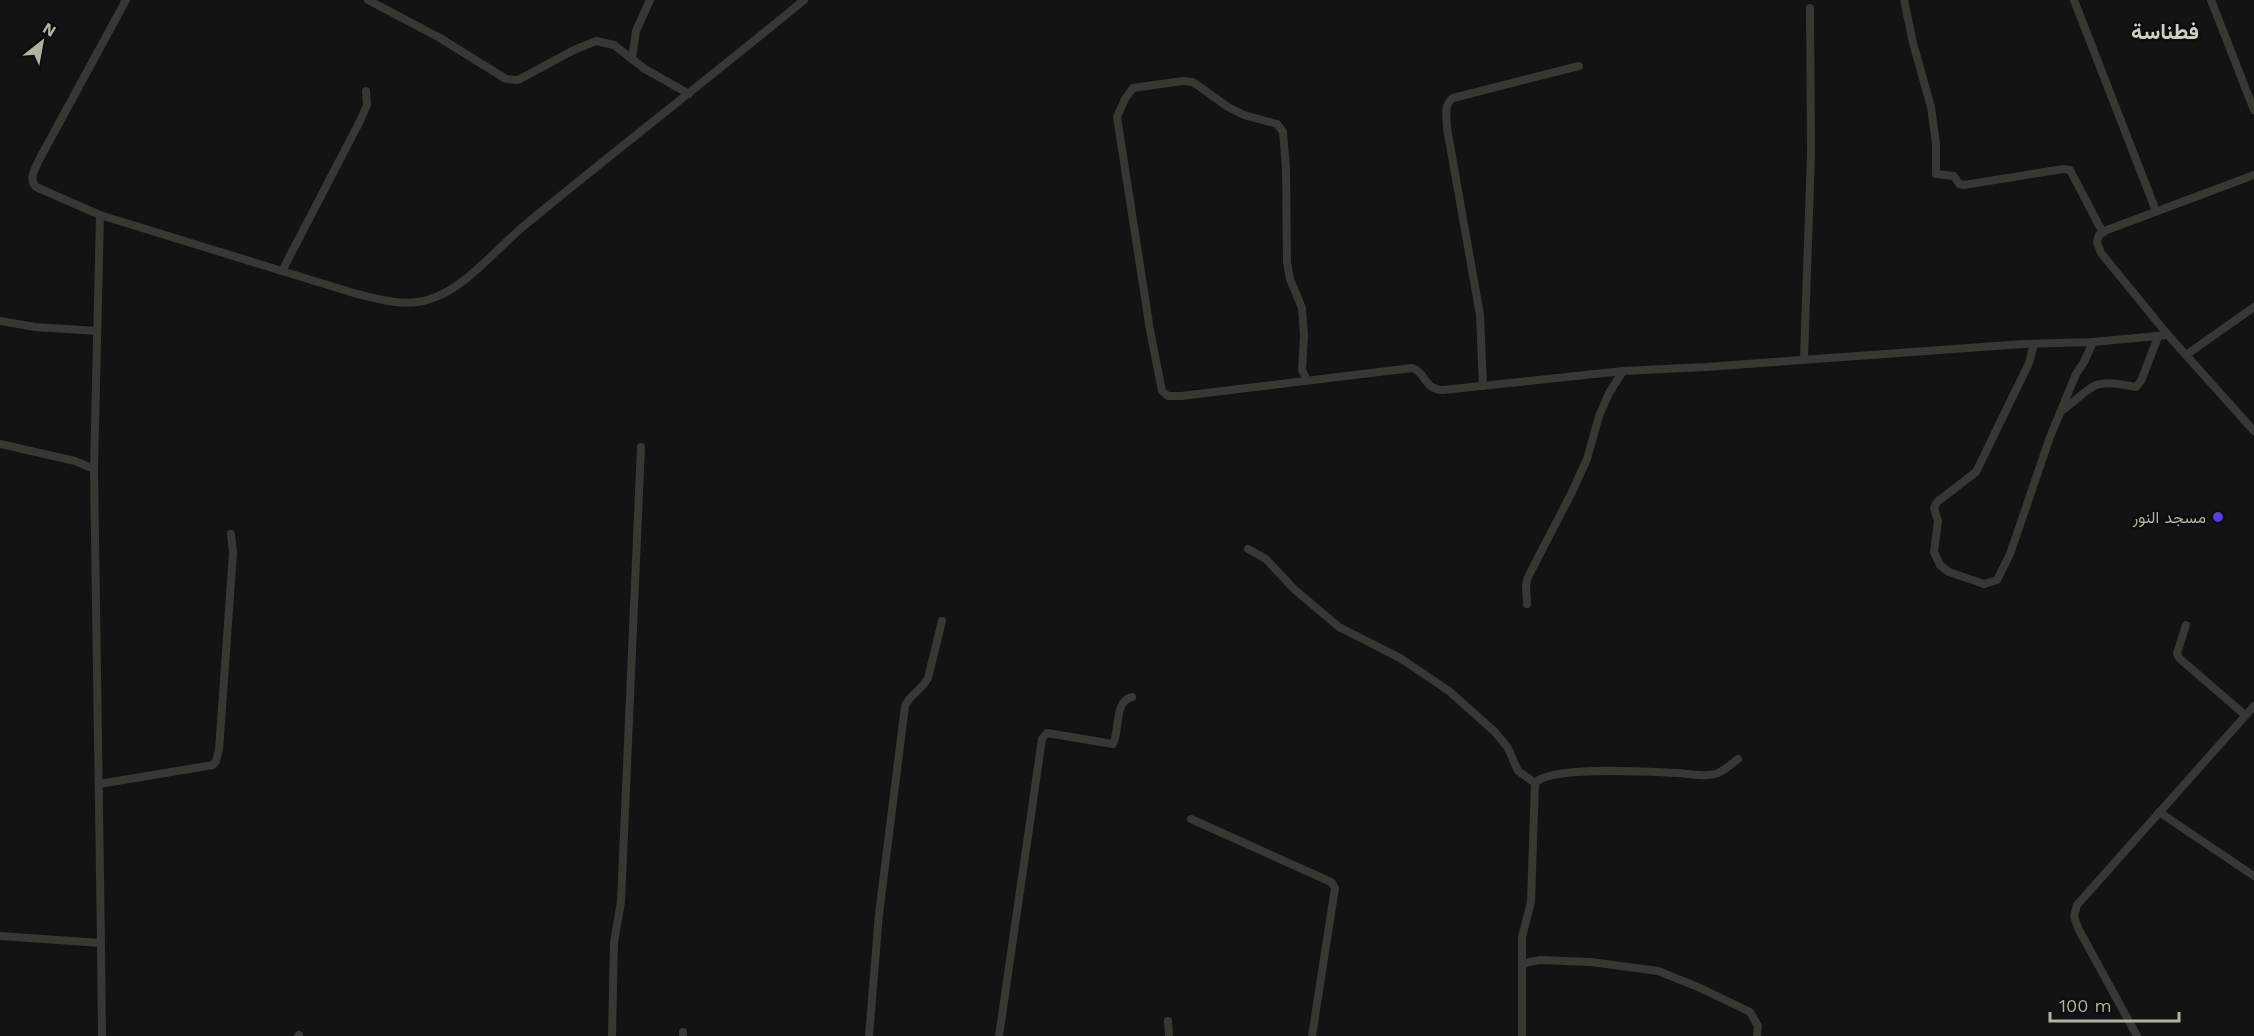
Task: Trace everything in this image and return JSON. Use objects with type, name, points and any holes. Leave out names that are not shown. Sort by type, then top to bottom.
[{"type":"street","points":[[126,0],[39,160],[32,178],[36,187],[100,215],[357,294],[389,302],[411,303],[438,296],[459,283],[525,225],[804,0]]},
{"type":"street","points":[[368,0],[440,38],[506,80],[518,80],[596,41],[610,43],[645,69],[689,94]]},
{"type":"street","points":[[632,59],[636,32],[650,0]]},
{"type":"street","points":[[1904,0],[1931,107],[1936,144],[1936,174],[1954,176],[1959,184],[1964,184],[2063,168],[2070,170],[2103,232]]},
{"type":"street","points":[[2074,0],[2156,211]]},
{"type":"street","points":[[2211,0],[2254,110]]},
{"type":"street","points":[[1804,359],[1812,154],[1810,8]]},
{"type":"street","points":[[1484,386],[1480,315],[1446,107],[1453,98],[1579,66]]},
{"type":"street","points":[[1307,380],[1302,370],[1304,336],[1302,308],[1290,279],[1287,262],[1286,168],[1283,132],[1277,124],[1245,115],[1228,107],[1193,82],[1182,81],[1133,88],[1117,117],[1150,330],[1164,393],[1168,396],[1412,368],[1419,372],[1427,384],[1438,390],[1623,371],[2093,342],[2168,335]]},
{"type":"street","points":[[282,271],[365,111],[366,91]]},
{"type":"street","points":[[2254,175],[2103,232],[2099,235],[2097,242],[2101,253],[2168,335],[2254,431]]},
{"type":"street","points":[[100,215],[94,469],[102,1036]]},
{"type":"street","points":[[2186,355],[2254,307]]},
{"type":"street","points":[[0,321],[35,327],[97,331]]},
{"type":"street","points":[[2060,412],[2074,404],[2096,385],[2124,384],[2136,387],[2141,381],[2158,337]]},
{"type":"street","points":[[2034,344],[2029,363],[1976,472],[1937,502],[1934,508],[1938,521],[1935,559],[1949,572],[1984,584],[1997,580],[2010,554],[2060,412],[2076,374],[2089,355],[2093,342]]},
{"type":"street","points":[[1527,604],[1528,577],[1571,494],[1587,459],[1599,416],[1609,393],[1623,371]]},
{"type":"street","points":[[0,444],[75,461],[94,469]]},
{"type":"street","points":[[612,1036],[614,942],[621,902],[641,447]]},
{"type":"street","points":[[99,784],[213,765],[216,761],[219,750],[233,553],[231,534]]},
{"type":"street","points":[[1248,549],[1271,563],[1294,589],[1339,627],[1400,658],[1449,691],[1495,732],[1508,748],[1518,771],[1535,783]]},
{"type":"street","points":[[869,1036],[879,914],[906,706],[910,696],[924,685],[928,678],[942,621]]},
{"type":"street","points":[[2186,625],[2176,653],[2179,658],[2246,715]]},
{"type":"street","points":[[999,1036],[1042,739],[1047,733],[1113,744],[1121,705],[1127,698],[1132,697]]},
{"type":"street","points":[[2137,1036],[2078,928],[2074,916],[2077,905],[2254,706]]},
{"type":"street","points":[[1522,1036],[1522,930],[1531,902],[1535,783],[1539,778],[1574,772],[1715,774],[1738,759]]},
{"type":"street","points":[[2159,812],[2254,876]]},
{"type":"street","points":[[1191,819],[1331,882],[1335,888],[1312,1036]]},
{"type":"street","points":[[0,936],[100,943]]},
{"type":"street","points":[[1523,965],[1540,960],[1658,971],[1750,1012],[1758,1026],[1757,1036]]},
{"type":"street","points":[[1168,1021],[1169,1036]]},
{"type":"place","name":"مسجد النور","points":[[2218,517]]},
{"type":"district","name":"فطناسة","points":[[2165,31]]}]
